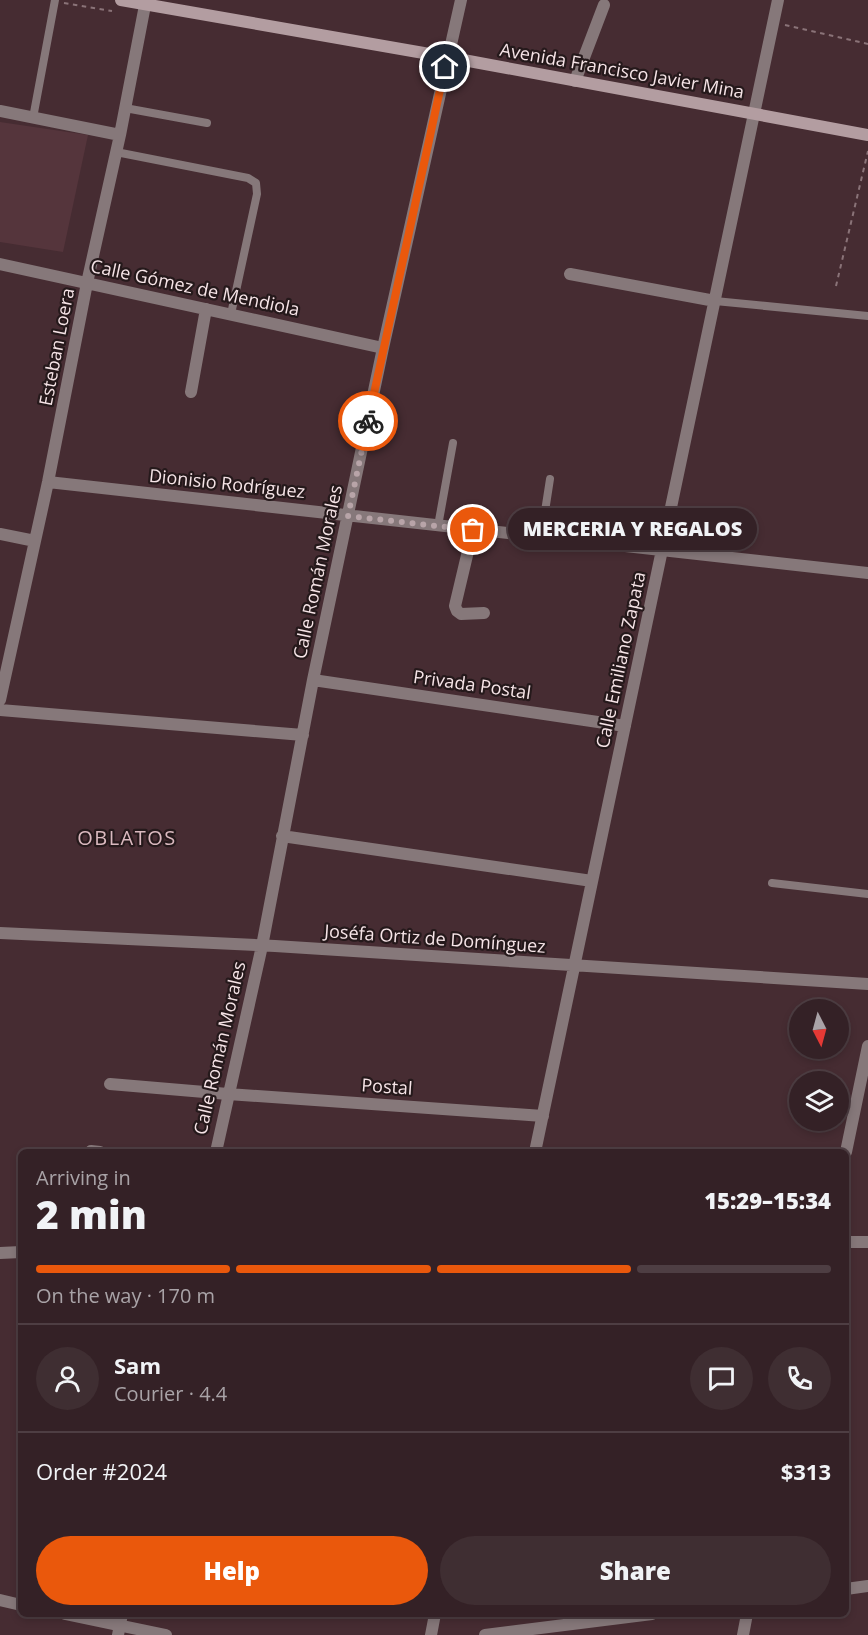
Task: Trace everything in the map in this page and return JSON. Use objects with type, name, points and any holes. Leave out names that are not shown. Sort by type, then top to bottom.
[{"type":"main road","name":"Avenida Francisco Javier Mina","points":[[121,0],[146,2],[868,135]]},
{"type":"street","name":"Calle Román Morales","points":[[217,1149],[262,946],[313,680],[383,348],[461,0]]},
{"type":"street","name":"Calle Emiliano Zapata","points":[[536,1149],[755,114],[774,23],[776,0]]},
{"type":"street","name":"Esteban Loera","points":[[0,700],[48,482],[146,2]]},
{"type":"street","points":[[576,81],[604,5]]},
{"type":"street","points":[[0,111],[120,135]]},
{"type":"street","name":"Calle Gómez de Mendiola","points":[[0,264],[383,348]]},
{"type":"street","points":[[570,274],[715,301]]},
{"type":"street","points":[[191,392],[206,309]]},
{"type":"street","name":"Dionisio Rodríguez","points":[[48,482],[868,573]]},
{"type":"street","points":[[473,530],[455,606],[461,614],[484,613]]},
{"type":"street","points":[[0,534],[35,541]]},
{"type":"street","name":"Privada Postal","points":[[313,680],[626,726]]},
{"type":"street","points":[[0,710],[303,735]]},
{"type":"street","points":[[282,836],[592,881]]},
{"type":"street","name":"Joséfa Ortiz de Domínguez","points":[[0,933],[262,946],[868,984]]},
{"type":"street","points":[[847,1149],[868,1046]]},
{"type":"street","name":"Postal","points":[[110,1084],[543,1116]]},
{"type":"street","points":[[849,1242],[868,1242]]},
{"type":"street","points":[[0,1253],[18,1252]]},
{"type":"street","points":[[849,1589],[868,1586]]},
{"type":"street","points":[[0,1600],[18,1604]]},
{"type":"street","points":[[79,1617],[166,1635]]},
{"type":"street","points":[[430,1635],[434,1617]]},
{"type":"street","points":[[485,1635],[628,1617]]},
{"type":"street","points":[[743,1635],[746,1617]]},
{"type":"lane","points":[[33,118],[55,0]]},
{"type":"lane","points":[[125,108],[207,123]]},
{"type":"lane","points":[[116,152],[248,178],[256,183],[257,194],[231,314]]},
{"type":"lane","points":[[715,301],[868,316]]},
{"type":"lane","points":[[438,526],[453,443]]},
{"type":"lane","points":[[541,537],[550,479]]},
{"type":"lane","points":[[772,883],[868,894]]},
{"type":"path","points":[[774,23],[868,44]]},
{"type":"path","points":[[836,286],[868,151]]},
{"type":"shaded area","points":[[0,122],[88,135],[63,252],[0,242]]},
{"type":"way so far","points":[[368,421],[348,516],[473,530]]},
{"type":"place","name":"MERCERIA Y REGALOS","points":[[473,530]]},
{"type":"district","name":"OBLATOS","points":[[127,838]]},
{"type":"route","points":[[368,421],[445,67]]}]
